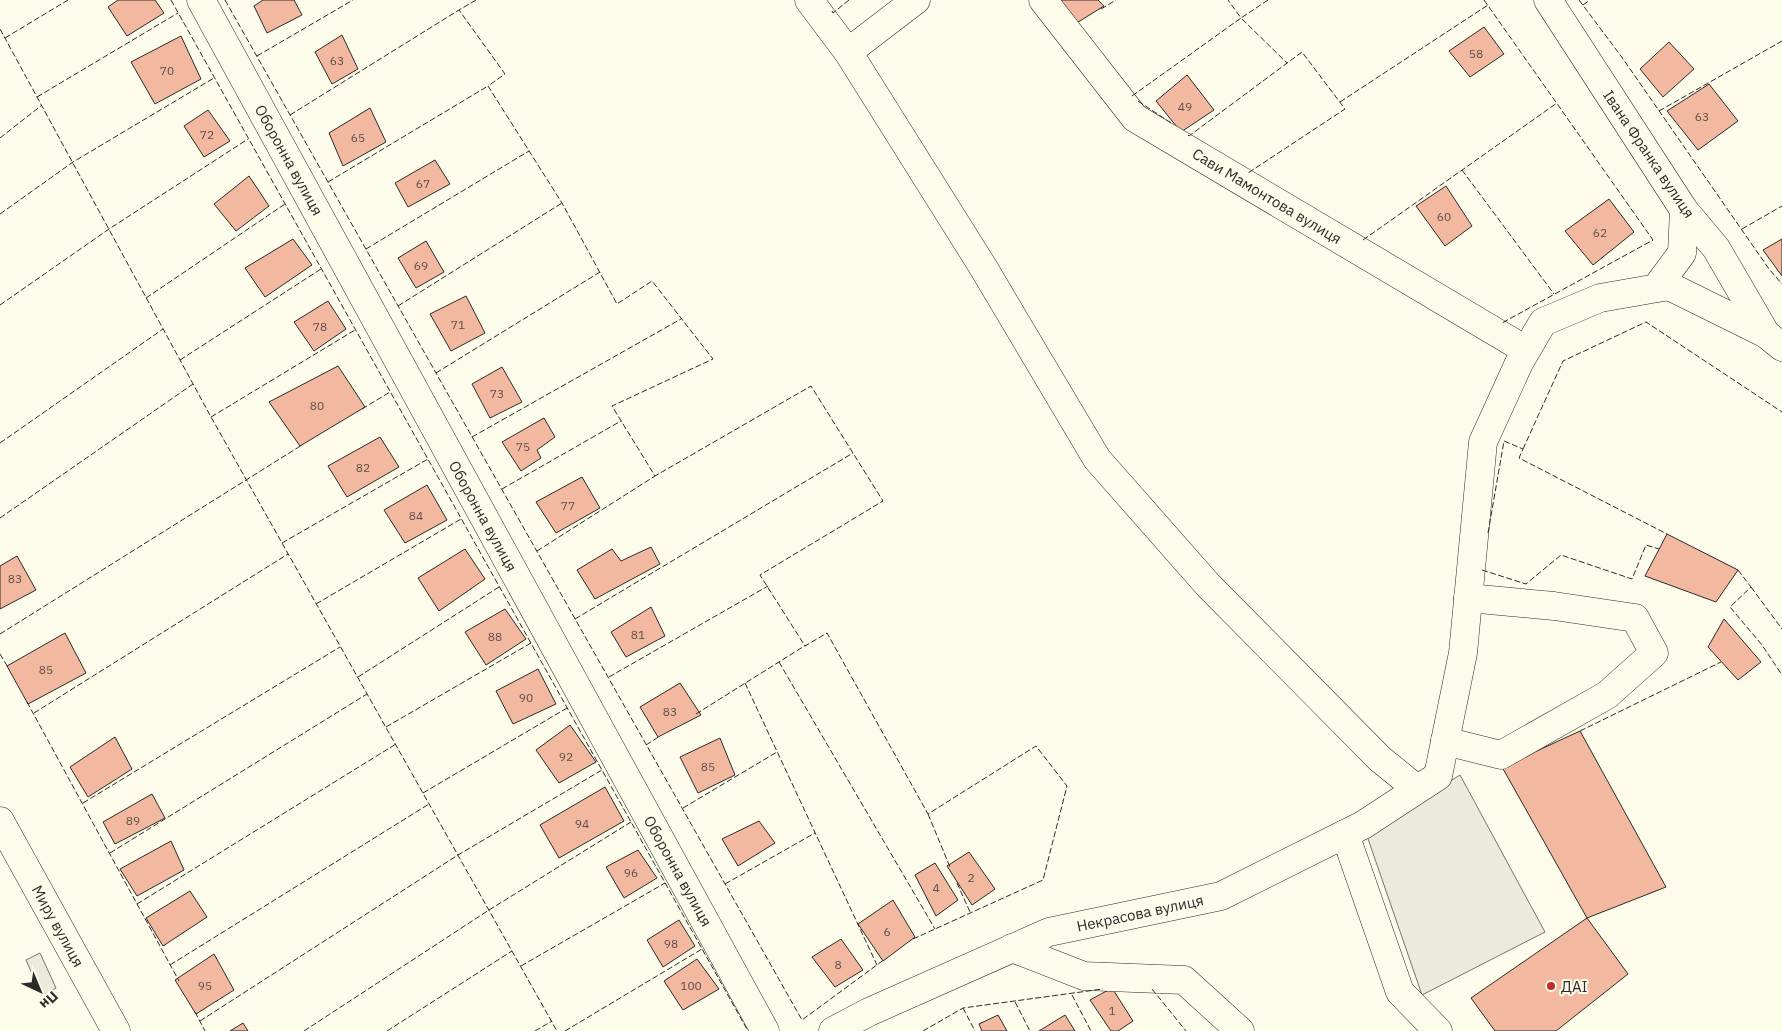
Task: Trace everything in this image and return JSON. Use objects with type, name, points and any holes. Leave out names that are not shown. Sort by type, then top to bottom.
[{"type":"street","name":"Оборонна вулиця","points":[[201,0],[765,1031]]},
{"type":"street","points":[[809,0],[848,52],[983,267],[1097,459],[1234,612],[1380,758],[1427,783],[1445,741],[1463,653],[1483,442],[1526,350],[1542,322],[1600,298],[1669,286],[1774,340]]},
{"type":"street","points":[[848,52],[916,0]]},
{"type":"street","name":"Сави Мамонтова вулиця","points":[[1043,0],[1136,118],[1526,350]]},
{"type":"street","name":"Івана Франка вулиця","points":[[1548,0],[1684,210],[1716,248],[1774,340]]},
{"type":"street","points":[[1656,288],[1682,253],[1684,210]]},
{"type":"street","points":[[1445,741],[1501,755],[1608,695],[1654,653],[1635,618],[1554,606],[1468,598]]},
{"type":"street","name":"Некрасова вулиця","points":[[833,1031],[869,1012],[1049,932],[1221,896],[1345,834],[1427,783]]},
{"type":"street","name":"Миру вулиця","points":[[0,821],[116,1031]]},
{"type":"street","points":[[1345,834],[1400,992],[1438,1031]]},
{"type":"street","points":[[1012,948],[1084,976],[1184,980],[1240,1031]]},
{"type":"shaded area","points":[[1460,775],[1545,932],[1422,995],[1366,833]]},
{"type":"shaded area","points":[[40,953],[56,988],[42,996],[26,960]]},
{"type":"building","points":[[118,0],[155,0],[164,13],[127,36],[108,7]]},
{"type":"building","points":[[263,0],[294,0],[302,15],[267,33],[254,6]]},
{"type":"building","points":[[1056,0],[1098,0],[1104,6],[1075,24]]},
{"type":"building","points":[[1484,27],[1504,54],[1470,77],[1449,51]]},
{"type":"building","points":[[342,35],[358,69],[332,84],[315,52]]},
{"type":"building","points":[[181,36],[201,79],[155,104],[131,62]]},
{"type":"building","points":[[1669,42],[1694,69],[1663,97],[1640,69]]},
{"type":"building","points":[[1187,75],[1214,110],[1181,132],[1156,101]]},
{"type":"building","points":[[1709,84],[1738,121],[1698,150],[1667,111]]},
{"type":"building","points":[[370,108],[386,142],[343,166],[329,133]]},
{"type":"building","points":[[208,110],[230,141],[204,157],[184,126]]},
{"type":"building","points":[[435,160],[450,184],[408,207],[395,183]]},
{"type":"building","points":[[249,176],[269,206],[236,231],[214,204]]},
{"type":"building","points":[[1446,186],[1472,226],[1445,246],[1416,206]]},
{"type":"building","points":[[1609,199],[1634,232],[1593,265],[1565,231]]},
{"type":"building","points":[[293,239],[312,265],[265,297],[245,268]]},
{"type":"building","points":[[1782,239],[1782,276],[1763,250]]},
{"type":"building","points":[[426,241],[444,272],[416,288],[398,258]]},
{"type":"building","points":[[466,296],[485,333],[451,351],[430,314]]},
{"type":"building","points":[[328,301],[346,329],[314,351],[294,322]]},
{"type":"building","points":[[338,366],[365,407],[300,446],[269,402]]},
{"type":"building","points":[[502,367],[522,402],[490,418],[472,384]]},
{"type":"building","points":[[544,418],[555,437],[537,450],[541,458],[521,471],[502,442]]},
{"type":"building","points":[[380,437],[399,467],[347,497],[328,466]]},
{"type":"building","points":[[582,477],[600,508],[556,533],[536,502]]},
{"type":"building","points":[[427,485],[447,520],[405,543],[384,510]]},
{"type":"building","points":[[1667,534],[1738,570],[1716,602],[1645,576]]},
{"type":"building","points":[[651,547],[660,564],[595,599],[577,570],[612,549],[621,561]]},
{"type":"building","points":[[465,549],[485,579],[439,611],[418,578]]},
{"type":"building","points":[[17,556],[36,590],[0,609],[0,566]]},
{"type":"building","points":[[651,607],[665,636],[626,657],[611,632]]},
{"type":"building","points":[[505,609],[526,639],[486,665],[465,632]]},
{"type":"building","points":[[1724,619],[1761,662],[1738,680],[1708,647]]},
{"type":"building","points":[[65,633],[86,673],[28,704],[7,666]]},
{"type":"building","points":[[538,669],[556,704],[513,724],[496,691]]},
{"type":"building","points":[[680,683],[701,715],[658,737],[640,707]]},
{"type":"building","points":[[570,725],[596,762],[559,783],[536,750]]},
{"type":"building","points":[[1580,731],[1666,887],[1587,918],[1502,767]]},
{"type":"building","points":[[115,737],[132,769],[88,797],[70,767]]},
{"type":"building","points":[[720,738],[735,775],[698,793],[680,757]]},
{"type":"building","points":[[605,787],[624,821],[559,858],[540,825]]},
{"type":"building","points":[[152,794],[165,818],[115,844],[103,822]]},
{"type":"building","points":[[759,821],[775,843],[738,866],[722,839]]},
{"type":"building","points":[[171,841],[184,870],[137,896],[120,869]]},
{"type":"building","points":[[638,850],[657,878],[624,898],[606,867]]},
{"type":"building","points":[[969,852],[995,889],[972,905],[947,866]]},
{"type":"building","points":[[935,863],[958,900],[936,916],[915,875]]},
{"type":"building","points":[[190,891],[207,917],[163,946],[146,918]]},
{"type":"building","points":[[893,900],[915,937],[883,961],[858,924]]},
{"type":"building","name":"ДАІ","points":[[1587,918],[1628,974],[1556,1031],[1495,1031],[1471,998]]},
{"type":"building","points":[[679,920],[695,946],[663,967],[647,940]]},
{"type":"building","points":[[841,939],[863,970],[835,987],[812,957]]},
{"type":"building","points":[[214,954],[234,990],[196,1014],[175,980]]},
{"type":"building","points":[[697,959],[719,989],[683,1010],[664,981]]},
{"type":"building","points":[[1112,988],[1133,1021],[1118,1031],[1111,1031],[1090,1000]]},
{"type":"building","points":[[998,1015],[1007,1031],[982,1031],[979,1024]]},
{"type":"building","points":[[1065,1015],[1075,1031],[1039,1031]]},
{"type":"building","points":[[243,1023],[248,1031],[230,1031]]},
{"type":"fence","points":[[5,38],[68,0]]},
{"type":"fence","points":[[171,0],[748,1031]]},
{"type":"fence","points":[[225,0],[802,1020],[885,959]]},
{"type":"fence","points":[[257,56],[353,0]]},
{"type":"fence","points":[[476,0],[459,10],[505,74],[488,86],[562,203],[617,304],[652,281],[713,359],[612,406],[655,476],[811,386],[883,501],[760,575],[805,646],[827,633],[928,814],[1036,746],[1067,786],[1043,880],[913,939]]},
{"type":"fence","points":[[832,11],[833,13],[849,0]]},
{"type":"fence","points":[[1101,9],[1116,0]]},
{"type":"fence","points":[[1132,96],[1241,18],[1228,0]]},
{"type":"fence","points":[[1268,0],[1241,18],[1287,63]]},
{"type":"fence","points":[[1484,0],[1653,240],[1502,323]]},
{"type":"fence","points":[[1579,0],[1621,56],[1769,269],[1782,284]]},
{"type":"fence","points":[[1583,5],[1590,0]]},
{"type":"fence","points":[[1340,102],[1488,5]]},
{"type":"fence","points":[[290,115],[459,10]]},
{"type":"fence","points":[[37,97],[178,13]]},
{"type":"fence","points":[[0,29],[211,417],[557,1031]]},
{"type":"fence","points":[[1659,111],[1782,41]]},
{"type":"fence","points":[[1188,135],[1302,52],[1345,109],[1248,173]]},
{"type":"fence","points":[[0,214],[73,162],[214,78]]},
{"type":"fence","points":[[328,182],[488,86]]},
{"type":"fence","points":[[1138,101],[1171,123]]},
{"type":"fence","points":[[1363,240],[1557,103]]},
{"type":"fence","points":[[0,138],[42,105]]},
{"type":"fence","points":[[0,305],[109,229],[248,139]]},
{"type":"fence","points":[[366,249],[529,151]]},
{"type":"fence","points":[[1462,170],[1554,294]]},
{"type":"fence","points":[[398,306],[562,203]]},
{"type":"fence","points":[[146,298],[285,204]]},
{"type":"fence","points":[[1742,229],[1782,206]]},
{"type":"fence","points":[[180,360],[321,269]]},
{"type":"fence","points":[[436,373],[600,272]]},
{"type":"fence","points":[[472,437],[681,319]]},
{"type":"fence","points":[[1523,449],[1563,361],[1646,322],[1782,412]]},
{"type":"fence","points":[[0,443],[163,329]]},
{"type":"fence","points":[[211,417],[355,330]]},
{"type":"fence","points":[[0,518],[193,384]]},
{"type":"fence","points":[[362,409],[390,392]]},
{"type":"fence","points":[[502,489],[621,421]]},
{"type":"fence","points":[[1488,533],[1504,441],[1523,449],[1519,458],[1667,534]]},
{"type":"fence","points":[[0,634],[302,445]]},
{"type":"fence","points":[[575,619],[853,453]]},
{"type":"fence","points":[[282,543],[428,459]]},
{"type":"fence","points":[[537,551],[655,476]]},
{"type":"fence","points":[[316,604],[461,519]]},
{"type":"fence","points":[[1482,570],[1526,584],[1561,555],[1632,579],[1646,545],[1659,549]]},
{"type":"fence","points":[[34,713],[288,554]]},
{"type":"fence","points":[[1738,570],[1751,587],[1730,607],[1762,645],[1782,675]]},
{"type":"fence","points":[[609,677],[768,586]]},
{"type":"fence","points":[[358,677],[499,587]]},
{"type":"fence","points":[[1751,587],[1782,629]]},
{"type":"fence","points":[[386,727],[531,643]]},
{"type":"fence","points":[[696,714],[806,645]]},
{"type":"fence","points":[[83,803],[340,647]]},
{"type":"fence","points":[[0,654],[9,669]]},
{"type":"fence","points":[[779,662],[935,929]]},
{"type":"fence","points":[[1580,731],[1721,662]]},
{"type":"fence","points":[[745,683],[877,965]]},
{"type":"fence","points":[[110,853],[367,694]]},
{"type":"fence","points":[[27,702],[179,981]]},
{"type":"fence","points":[[423,793],[567,708]]},
{"type":"fence","points":[[646,745],[660,736]]},
{"type":"fence","points":[[137,904],[396,744]]},
{"type":"fence","points":[[683,808],[777,752]]},
{"type":"fence","points":[[200,1021],[458,855],[602,770]]},
{"type":"fence","points":[[170,965],[429,804]]},
{"type":"fence","points":[[928,814],[950,867]]},
{"type":"fence","points":[[304,1031],[489,910],[631,822]]},
{"type":"fence","points":[[725,884],[815,833]]},
{"type":"fence","points":[[521,966],[665,883]]},
{"type":"fence","points":[[957,883],[970,912]]},
{"type":"fence","points":[[565,1031],[702,949]]},
{"type":"fence","points":[[387,1031],[512,951]]},
{"type":"fence","points":[[923,1031],[963,1008],[1103,989]]},
{"type":"fence","points":[[1152,989],[1186,1031]]},
{"type":"fence","points":[[1072,995],[1091,1031]]},
{"type":"fence","points":[[1015,1002],[1030,1031]]},
{"type":"fence","points":[[963,1008],[975,1031]]},
{"type":"fence","points":[[195,1012],[205,1031]]},
{"type":"fence","points":[[535,1031],[552,1021]]},
{"type":"place","name":"ДАІ","points":[[1551,986]]}]
